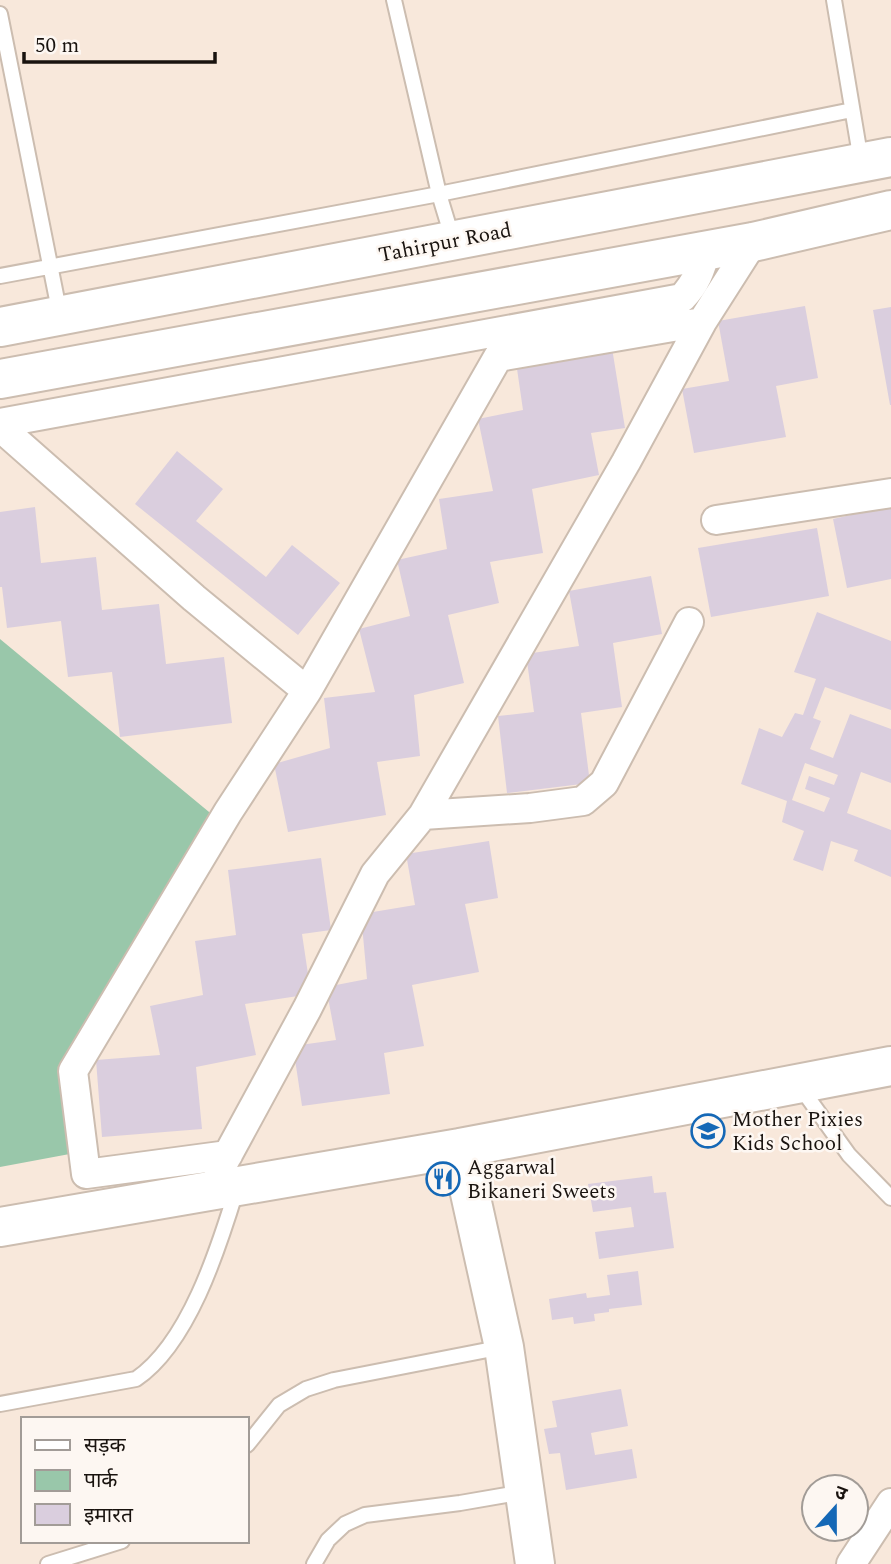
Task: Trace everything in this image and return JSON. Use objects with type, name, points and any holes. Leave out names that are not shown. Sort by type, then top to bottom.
[{"type":"main road","name":"Tahirpur Road","points":[[0,327],[876,161]]},
{"type":"main road","points":[[0,379],[753,242],[891,210]]},
{"type":"main road","points":[[453,240],[465,294]]},
{"type":"main road","points":[[0,1227],[224,1178],[460,1148],[891,1066]]},
{"type":"main road","points":[[460,1148],[504,1347],[535,1564]]},
{"type":"street","points":[[702,321],[498,357],[307,691],[228,812],[73,1071],[86,1174],[224,1178],[375,874],[423,815],[626,462],[702,321],[753,242]]},
{"type":"street","points":[[0,425],[682,298],[701,271],[706,250]]},
{"type":"street","points":[[0,425],[194,598],[307,691]]},
{"type":"street","points":[[716,520],[891,493]]},
{"type":"street","points":[[423,815],[530,808],[583,801],[604,783],[689,622]]},
{"type":"street","points":[[851,1564],[891,1503]]},
{"type":"lane","points":[[394,0],[439,195],[453,240]]},
{"type":"lane","points":[[834,0],[852,110],[876,161]]},
{"type":"lane","points":[[0,14],[60,316]]},
{"type":"lane","points":[[0,276],[439,195],[852,110]]},
{"type":"lane","points":[[798,1083],[849,1155],[891,1198]]},
{"type":"lane","points":[[0,1404],[135,1379],[150,1369],[167,1351],[216,1256],[224,1178]]},
{"type":"lane","points":[[248,1445],[279,1405],[306,1389],[334,1380],[504,1347]]},
{"type":"lane","points":[[314,1564],[328,1540],[345,1524],[365,1515],[524,1492]]},
{"type":"lane","points":[[48,1564],[116,1543]]},
{"type":"green space","points":[[0,639],[232,831],[73,1057],[75,1153],[0,1167]]},
{"type":"building","points":[[805,306],[818,378],[776,386],[786,437],[694,453],[682,389],[729,381],[718,321]]},
{"type":"building","points":[[891,307],[891,405],[890,405],[873,310]]},
{"type":"building","points":[[612,348],[625,428],[591,433],[599,475],[532,489],[543,553],[490,562],[499,603],[448,615],[464,683],[414,695],[420,756],[377,762],[386,815],[288,832],[274,764],[330,748],[324,698],[375,692],[359,629],[410,616],[397,560],[447,549],[439,499],[493,491],[478,419],[523,410],[516,362]]},
{"type":"building","points":[[177,451],[223,489],[196,521],[266,577],[292,545],[340,583],[298,635],[135,504]]},
{"type":"building","points":[[891,506],[891,579],[847,588],[833,519]]},
{"type":"building","points":[[35,507],[41,563],[96,557],[102,610],[159,604],[166,664],[224,657],[232,723],[120,737],[112,672],[68,677],[61,621],[7,628],[0,587],[0,512]]},
{"type":"building","points":[[817,528],[829,596],[711,617],[698,548]]},
{"type":"building","points":[[651,576],[662,634],[613,643],[622,707],[581,713],[590,783],[507,793],[498,716],[534,712],[526,654],[579,646],[569,591]]},
{"type":"building","points":[[817,612],[891,641],[891,710],[825,687],[813,718],[821,721],[810,749],[833,758],[850,714],[891,729],[891,783],[861,772],[847,813],[891,830],[891,877],[854,861],[858,850],[831,841],[823,871],[793,860],[804,831],[782,822],[787,801],[741,784],[759,728],[782,737],[795,713],[803,715],[816,679],[794,672]],"holes":[[[805,763],[838,775],[834,785],[809,776],[805,789],[830,798],[824,812],[792,800]]]},
{"type":"building","points":[[489,841],[498,898],[465,904],[479,972],[412,985],[424,1046],[384,1053],[390,1094],[302,1106],[293,1046],[336,1040],[326,987],[367,979],[361,914],[415,905],[406,854]]},
{"type":"building","points":[[321,858],[331,930],[302,934],[311,994],[245,1004],[256,1055],[196,1067],[202,1129],[102,1137],[96,1060],[160,1055],[150,1006],[203,995],[195,941],[236,935],[228,870]]},
{"type":"building","points":[[652,1176],[654,1193],[666,1192],[674,1248],[599,1259],[595,1232],[634,1227],[631,1207],[593,1212],[588,1184]]},
{"type":"building","points":[[638,1271],[642,1305],[609,1309],[609,1312],[594,1314],[595,1321],[574,1324],[573,1317],[552,1320],[549,1299],[586,1293],[587,1298],[610,1295],[607,1275]]},
{"type":"building","points":[[621,1389],[628,1426],[591,1433],[595,1455],[632,1449],[637,1478],[566,1490],[560,1453],[549,1454],[544,1429],[557,1427],[552,1401]]},
{"type":"place","name":"Mother Pixies Kids School","points":[[708,1131]]},
{"type":"place","name":"Aggarwal Bikaneri Sweets","points":[[443,1179]]}]
